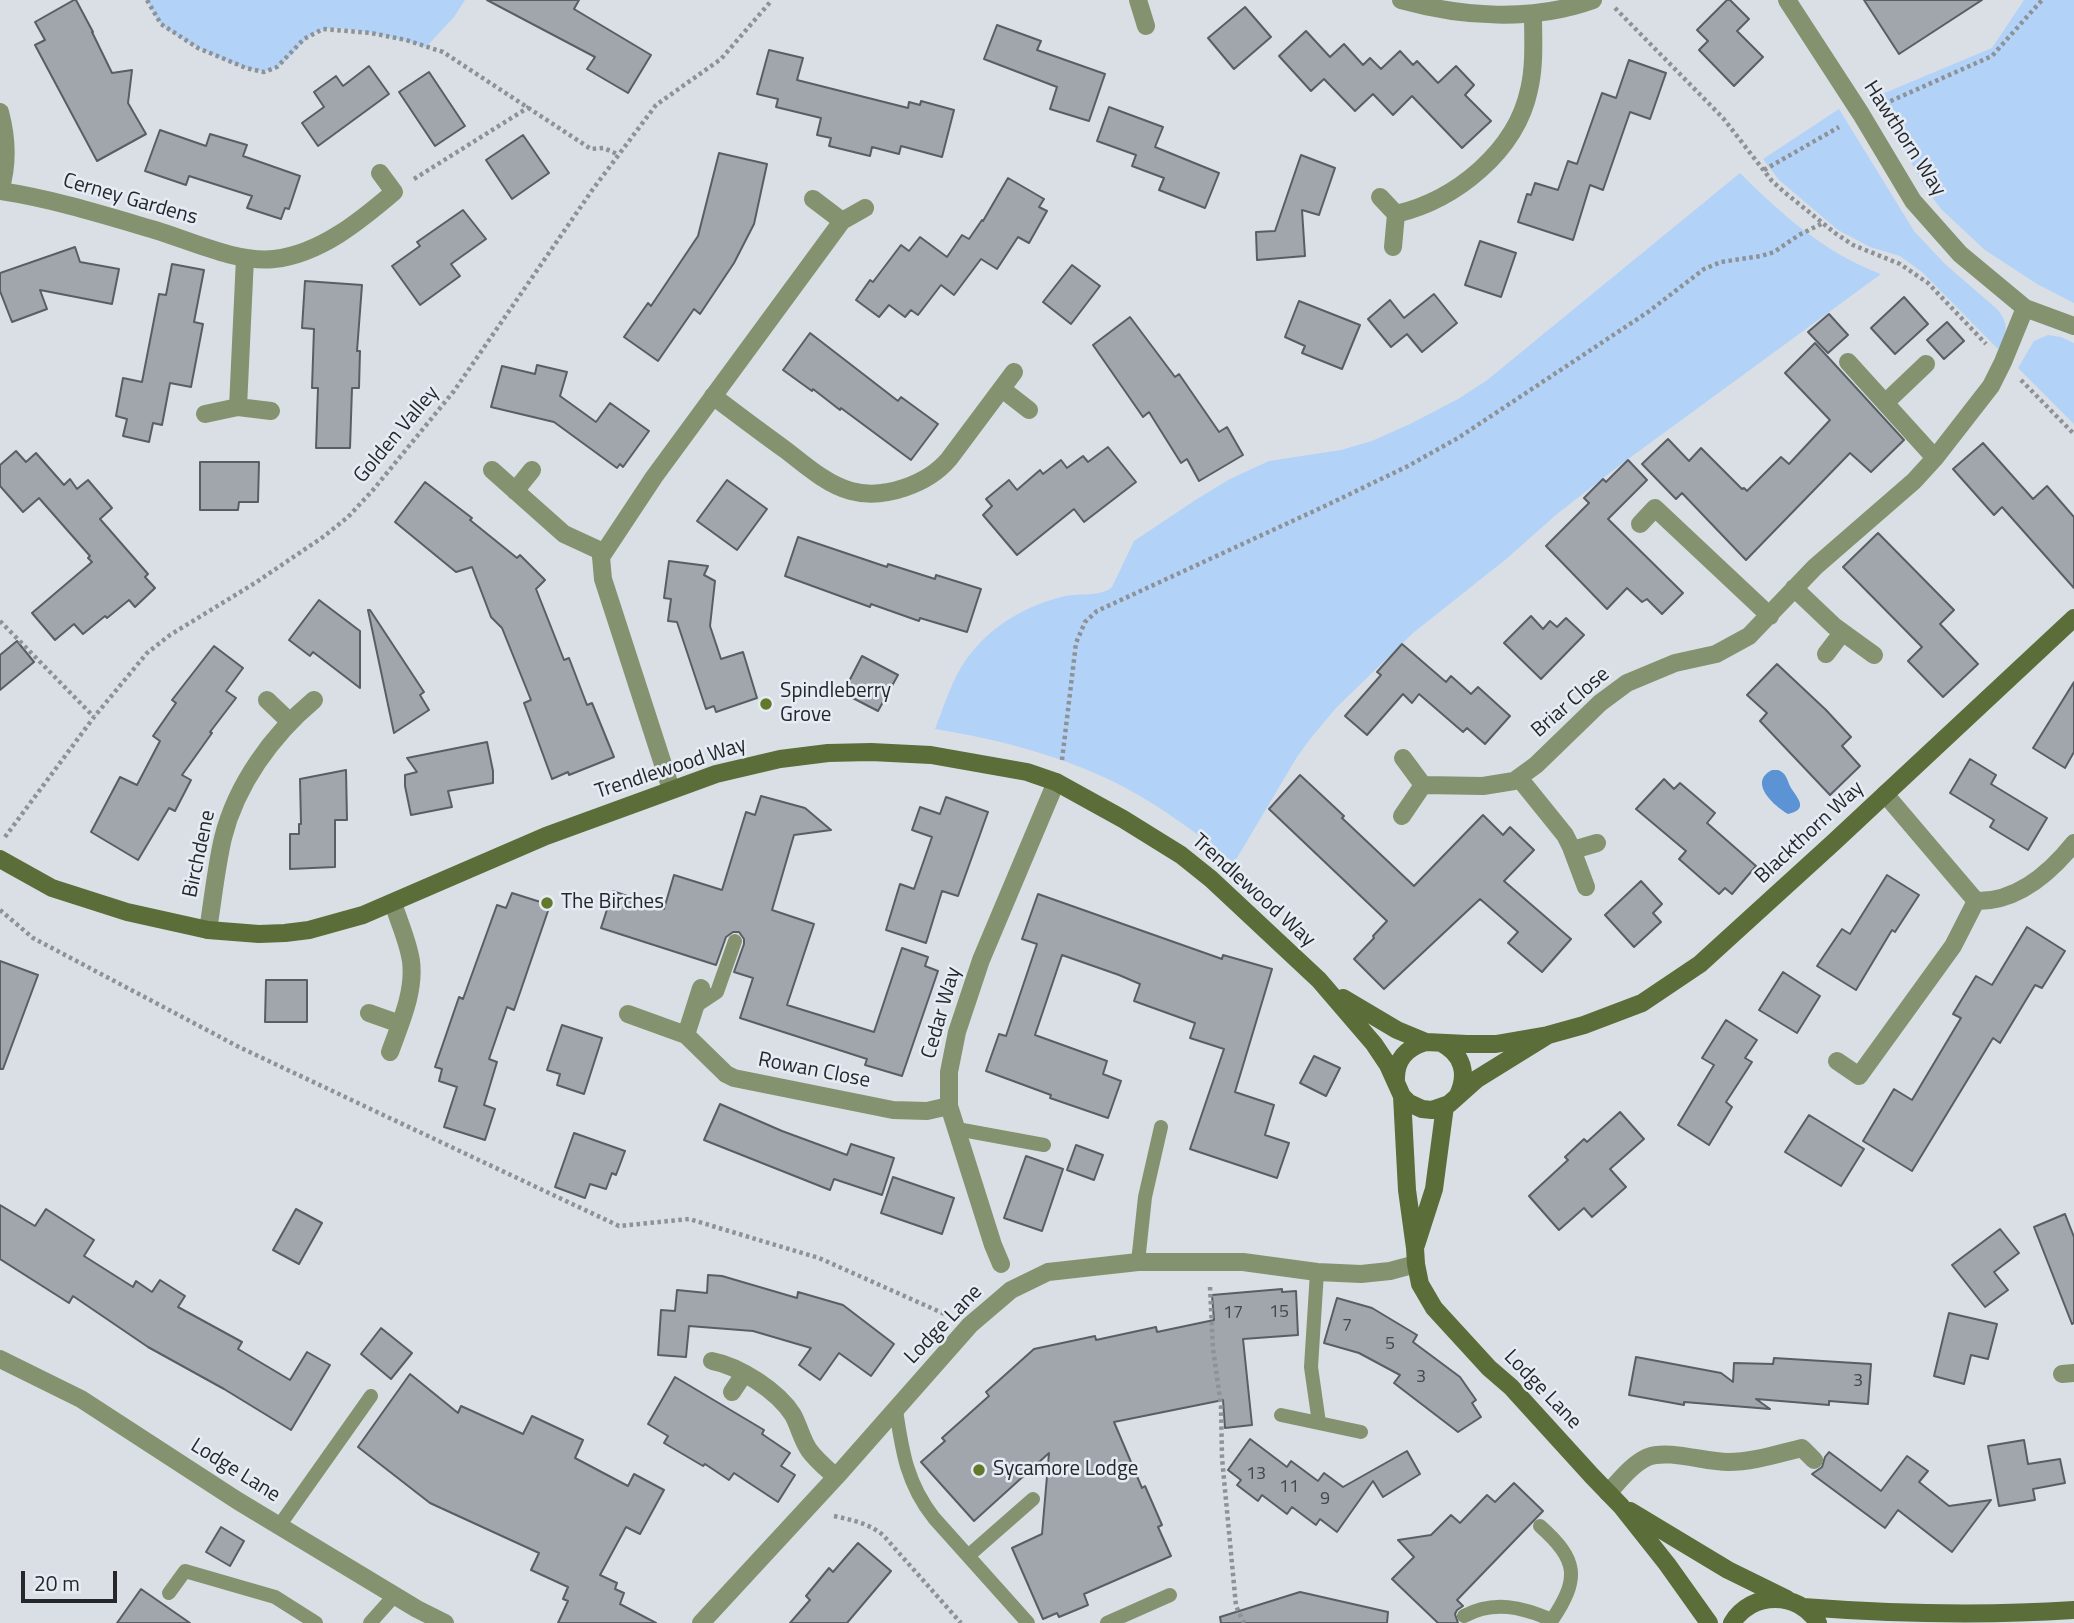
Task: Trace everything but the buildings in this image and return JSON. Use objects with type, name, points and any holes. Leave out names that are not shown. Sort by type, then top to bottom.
[{"type":"street","points":[[1138,0],[1146,26]]},
{"type":"street","points":[[1401,0],[1463,13],[1513,15],[1533,14],[1592,0]]},
{"type":"street","name":"Hawthorn Way","points":[[1787,0],[1861,114],[1913,201],[1960,254],[2025,308],[2074,326]]},
{"type":"street","points":[[1396,214],[1423,206],[1465,181],[1488,162],[1509,136],[1518,122],[1529,92],[1532,76],[1533,14]]},
{"type":"street","points":[[0,112],[6,144],[5,172],[0,191]]},
{"type":"street","points":[[380,173],[394,192]]},
{"type":"street","name":"Cerney Gardens","points":[[0,191],[39,197],[256,260],[275,259],[310,249],[354,223],[394,192]]},
{"type":"street","points":[[1380,197],[1396,214],[1393,247]]},
{"type":"street","points":[[813,199],[842,221]]},
{"type":"street","points":[[671,789],[603,579],[600,562],[603,552],[713,396],[842,221],[865,208]]},
{"type":"street","points":[[237,407],[245,258]]},
{"type":"street","name":"Briar Close","points":[[1423,785],[1483,786],[1507,783],[1519,778],[1600,703],[1626,683],[1675,663],[1722,652],[1749,636],[1815,567],[1914,481],[1935,458],[1986,394],[2003,362],[2025,308]]},
{"type":"street","points":[[1848,362],[1935,458]]},
{"type":"street","points":[[1885,403],[1926,364]]},
{"type":"street","points":[[713,396],[816,473],[851,491],[873,493],[912,485],[937,471],[949,459],[1014,372]]},
{"type":"street","points":[[1002,389],[1029,410]]},
{"type":"street","points":[[205,414],[237,407],[271,411]]},
{"type":"street","points":[[492,470],[564,534],[603,552]]},
{"type":"street","points":[[515,491],[532,470]]},
{"type":"street","points":[[1640,524],[1655,508],[1770,617]]},
{"type":"street","points":[[1794,588],[1842,633],[1874,654]]},
{"type":"street","name":"Blackthorn Way","points":[[1548,1035],[1584,1025],[1642,1003],[1700,964],[2074,618]]},
{"type":"street","points":[[1826,654],[1842,633]]},
{"type":"street","points":[[267,700],[290,722]]},
{"type":"street","name":"Birchdene","points":[[208,930],[223,839],[233,806],[261,758],[290,722],[314,700]]},
{"type":"street","name":"Trendlewood Way","points":[[0,859],[52,888],[127,912],[208,930],[259,934],[297,932],[363,915],[546,836],[671,789],[729,771],[780,759],[828,752],[931,755],[1027,772],[1056,782],[1123,819],[1181,855],[1211,879],[1319,980]]},
{"type":"street","points":[[1402,816],[1423,785],[1403,758]]},
{"type":"street","points":[[1519,778],[1564,835],[1573,850],[1586,887]]},
{"type":"street","name":"Cedar Way","points":[[1001,1264],[949,1107],[948,1072],[957,1032],[977,972],[1056,782]]},
{"type":"street","points":[[1885,794],[1976,901]]},
{"type":"street","points":[[1573,850],[1597,843]]},
{"type":"street","points":[[1976,901],[1999,899],[2027,886],[2048,870],[2074,843]]},
{"type":"street","points":[[1837,1061],[1860,1076],[1953,946],[1976,901]]},
{"type":"street","points":[[390,1052],[410,986],[411,962],[393,903]]},
{"type":"street","points":[[1319,980],[1398,1030],[1457,1054],[1462,1064],[1463,1086],[1452,1101],[1434,1189],[1415,1256]]},
{"type":"street","points":[[1319,980],[1374,1044],[1409,1102],[1422,1109],[1432,1110],[1452,1101],[1477,1079],[1548,1035]]},
{"type":"street","points":[[686,1035],[701,988]]},
{"type":"street","points":[[369,1013],[400,1024]]},
{"type":"street","name":"Rowan Close","points":[[628,1014],[686,1035],[726,1074],[734,1078],[893,1110],[926,1111],[949,1107]]},
{"type":"street","points":[[1415,1256],[1406,1190],[1398,1062],[1406,1051],[1415,1045],[1433,1042],[1496,1044],[1548,1035]]},
{"type":"street","name":"Lodge Lane","points":[[701,1623],[836,1477],[970,1325],[1011,1290],[1048,1272],[1138,1262],[1243,1262],[1317,1272],[1361,1274],[1390,1271],[1415,1256],[1420,1284],[1434,1308],[1621,1506],[1709,1623]]},
{"type":"street","name":"Lodge Lane","points":[[0,1359],[81,1399],[279,1525],[445,1623]]},
{"type":"street","points":[[712,1361],[727,1365],[768,1390],[790,1412],[809,1450],[836,1477]]},
{"type":"street","points":[[732,1392],[744,1374]]},
{"type":"street","points":[[1608,1493],[1638,1462],[1659,1454],[1734,1462],[1802,1448],[1814,1460]]},
{"type":"street","name":"Lodge Lane","points":[[1621,1506],[1728,1570],[1795,1603],[1880,1612],[1993,1613],[2074,1610]]},
{"type":"street","points":[[1732,1623],[1745,1608],[1758,1601],[1773,1598],[1795,1603],[1818,1623]]},
{"type":"street","name":"Lodge Lane","points":[[1947,1623],[1993,1613]]},
{"type":"lane","points":[[696,1006],[718,992],[736,941]]},
{"type":"lane","points":[[1138,1262],[1144,1197],[1161,1127]]},
{"type":"lane","points":[[957,1129],[1044,1145]]},
{"type":"lane","points":[[1317,1272],[1311,1367],[1318,1423]]},
{"type":"lane","points":[[279,1525],[371,1396]]},
{"type":"lane","points":[[896,1410],[903,1455],[915,1489],[934,1518],[1028,1623]]},
{"type":"lane","points":[[1281,1415],[1361,1432]]},
{"type":"lane","points":[[968,1556],[1033,1499]]},
{"type":"lane","points":[[1464,1616],[1476,1609],[1495,1605],[1516,1607],[1553,1621],[1572,1584],[1571,1569],[1567,1555],[1540,1526]]},
{"type":"lane","points":[[169,1593],[185,1571],[275,1597],[316,1623]]},
{"type":"lane","points":[[370,1623],[395,1595]]},
{"type":"lane","points":[[1107,1623],[1170,1595]]},
{"type":"path","points":[[147,0],[161,23],[198,48],[246,68],[264,72],[277,67],[304,40],[323,29],[371,33],[406,40],[443,52],[591,149],[604,148],[620,155]]},
{"type":"path","name":"Golden Valley","points":[[0,843],[94,717],[147,653],[170,635],[323,537],[348,517],[373,490],[454,391],[593,189],[656,105],[721,59],[772,0]]},
{"type":"path","points":[[1607,0],[1723,118],[1778,186],[1853,245],[1900,264],[1928,283],[2074,434]]},
{"type":"path","points":[[1764,170],[1861,114],[1992,56],[2042,0]]},
{"type":"path","points":[[394,192],[529,107]]},
{"type":"path","points":[[1056,782],[1076,643],[1086,622],[1097,611],[1408,466],[1458,438],[1648,312],[1704,269],[1721,262],[1774,252],[1823,223]]},
{"type":"path","points":[[0,621],[94,717]]},
{"type":"path","points":[[0,910],[33,938],[239,1047],[619,1226],[689,1219],[819,1258],[970,1325]]},
{"type":"path","points":[[1208,1262],[1236,1606],[1244,1623]]},
{"type":"path","points":[[806,1510],[859,1522],[877,1530],[961,1623]]},
{"type":"shaded area","points":[[147,0],[465,0],[454,17],[426,47],[373,33],[330,28],[314,33],[283,63],[263,71],[224,59],[179,37],[160,23]]},
{"type":"shaded area","points":[[2024,0],[2074,0],[2074,303],[2037,284],[1985,250],[1941,209],[1924,186],[1875,97],[1992,48]]},
{"type":"shaded area","points":[[1839,109],[1914,231],[1946,265],[2001,314],[2006,329],[1998,349],[1922,272],[1900,256],[1870,247],[1838,230],[1779,180],[1763,159]]},
{"type":"shaded area","points":[[1740,173],[1823,244],[1881,274],[1620,465],[1413,633],[1336,708],[1310,739],[1234,863],[1167,813],[1102,776],[1032,750],[935,729],[962,666],[972,651],[998,626],[1047,601],[1096,593],[1112,587],[1134,541],[1230,479],[1269,461],[1341,450],[1372,441],[1458,399],[1486,381]]},
{"type":"shaded area","points":[[2048,335],[2074,343],[2074,424],[2018,368],[2034,341]]},
{"type":"water","points":[[1772,770],[1779,770],[1784,774],[1799,800],[1800,806],[1794,812],[1788,814],[1765,793],[1762,781]]},
{"type":"place","name":"Spindleberry Grove","points":[[766,704]]},
{"type":"place","name":"The Birches","points":[[547,903]]},
{"type":"place","name":"Sycamore Lodge","points":[[979,1470]]}]
